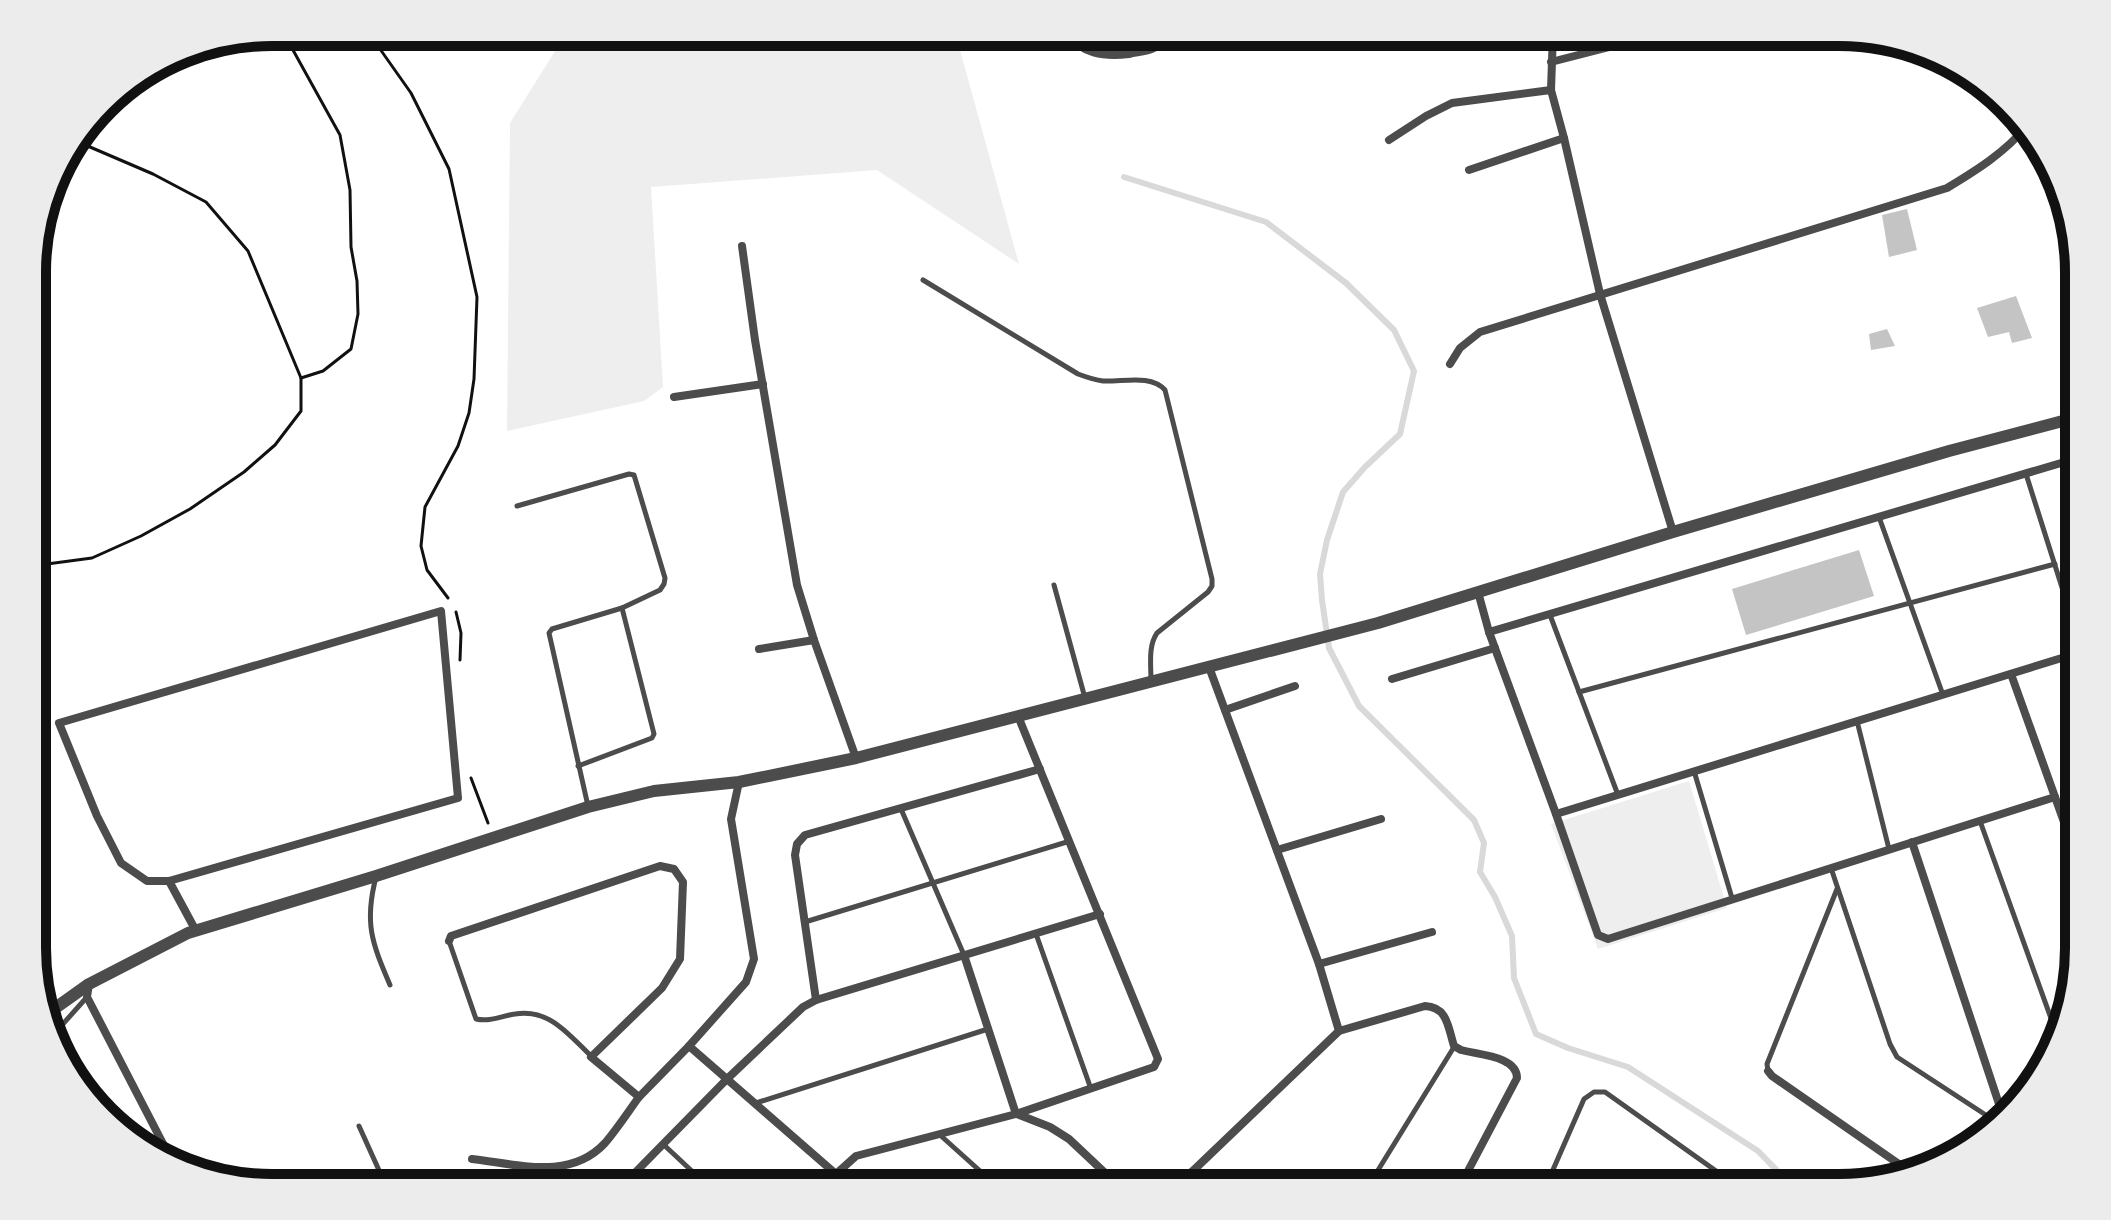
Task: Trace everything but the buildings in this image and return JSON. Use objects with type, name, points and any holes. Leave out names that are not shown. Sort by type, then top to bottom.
[{"type":"street","points":[[1079,46],[1112,56],[1149,51],[1158,46]]},
{"type":"street","points":[[1552,46],[1551,90],[1600,294],[1673,532]]},
{"type":"street","points":[[1551,62],[1613,46]]},
{"type":"street","points":[[1389,140],[1452,103],[1551,90]]},
{"type":"street","points":[[1450,364],[1460,348],[1480,332],[1947,188],[2002,152],[2018,135]]},
{"type":"street","points":[[1469,170],[1564,138]]},
{"type":"street","points":[[742,246],[797,585],[856,758]]},
{"type":"street","points":[[674,397],[763,384]]},
{"type":"street","points":[[55,1010],[176,938],[588,807],[654,791],[739,782],[856,758],[1303,643],[1949,451],[2065,420]]},
{"type":"street","points":[[1489,632],[2065,462]]},
{"type":"street","points":[[1478,592],[1489,632],[1598,935],[1603,938],[1608,939],[2055,797]]},
{"type":"street","points":[[441,611],[458,798],[169,881],[147,881],[121,863],[97,816],[59,723],[441,611]]},
{"type":"street","points":[[759,649],[814,640]]},
{"type":"street","points":[[1392,679],[1495,648]]},
{"type":"street","points":[[1556,814],[2065,657]]},
{"type":"street","points":[[1209,667],[1319,964],[1339,1031]]},
{"type":"street","points":[[2011,674],[2065,825]]},
{"type":"street","points":[[1225,710],[1295,686]]},
{"type":"street","points":[[689,1046],[836,1174],[856,1156],[1016,1114],[1154,1067],[1158,1059],[1018,716]]},
{"type":"street","points":[[816,1000],[795,855],[797,844],[805,835],[1040,769]]},
{"type":"street","points":[[472,1159],[553,1168],[580,1162],[604,1144],[639,1097],[746,982],[754,959],[731,819],[739,782]]},
{"type":"street","points":[[1277,850],[1381,819]]},
{"type":"street","points":[[1912,842],[2000,1107]]},
{"type":"street","points":[[449,941],[451,936],[660,866],[674,869],[683,882],[680,959],[662,988],[591,1057],[639,1097]]},
{"type":"street","points":[[169,881],[196,931]]},
{"type":"street","points":[[634,1174],[803,1007],[816,1000],[1100,914]]},
{"type":"street","points":[[1319,964],[1432,932]]},
{"type":"street","points":[[964,955],[1016,1114]]},
{"type":"street","points":[[88,991],[165,1147]]},
{"type":"street","points":[[1192,1172],[1339,1031],[1425,1006],[1441,1011],[1454,1046],[1512,1063],[1517,1071],[1517,1078],[1466,1174]]},
{"type":"street","points":[[1768,1071],[1901,1165]]},
{"type":"street","points":[[1016,1114],[1050,1127],[1069,1139],[1106,1174]]},
{"type":"street","points":[[1192,1172],[1211,1174]]},
{"type":"lane","points":[[923,280],[1078,374],[1101,381],[1152,381],[1165,390],[1212,586],[1153,639],[1151,682]]},
{"type":"lane","points":[[2026,474],[2065,596]]},
{"type":"lane","points":[[517,506],[634,475],[665,578],[660,590],[622,608],[552,629],[549,633],[588,807]]},
{"type":"lane","points":[[1879,517],[1943,695]]},
{"type":"lane","points":[[1579,692],[2055,564]]},
{"type":"lane","points":[[1054,585],[1085,699]]},
{"type":"lane","points":[[578,766],[652,738],[654,734],[622,608]]},
{"type":"lane","points":[[1550,614],[1618,795]]},
{"type":"lane","points":[[1857,721],[1889,849]]},
{"type":"lane","points":[[1694,771],[1732,898]]},
{"type":"lane","points":[[900,808],[964,955]]},
{"type":"lane","points":[[1980,820],[2052,1022]]},
{"type":"lane","points":[[805,922],[1070,841]]},
{"type":"lane","points":[[1831,867],[1897,1057],[1989,1117]]},
{"type":"lane","points":[[376,876],[370,899],[370,922],[375,950],[390,985]]},
{"type":"lane","points":[[1768,1071],[1767,1064],[1838,888]]},
{"type":"lane","points":[[1036,933],[1091,1089]]},
{"type":"lane","points":[[449,941],[476,1019],[487,1021],[525,1013],[553,1021],[591,1057]]},
{"type":"lane","points":[[60,1026],[88,991]]},
{"type":"lane","points":[[755,1104],[988,1029]]},
{"type":"lane","points":[[1376,1174],[1454,1046]]},
{"type":"lane","points":[[1551,1174],[1584,1099],[1594,1092],[1605,1092],[1719,1174]]},
{"type":"lane","points":[[359,1126],[381,1174]]},
{"type":"lane","points":[[940,1135],[983,1174]]},
{"type":"lane","points":[[663,1144],[695,1174]]},
{"type":"path","points":[[291,46],[340,135],[350,190],[351,247],[357,281],[358,314],[351,349],[323,371],[301,378]]},
{"type":"path","points":[[378,46],[411,93],[449,169],[477,297],[474,379],[469,413],[458,446],[425,507],[421,546],[427,570],[457,614],[461,633],[460,661]]},
{"type":"path","points":[[46,564],[92,558],[190,509],[233,480],[275,445],[301,411],[301,378],[248,251],[206,202],[153,174],[85,145]]},
{"type":"path","points":[[472,780],[493,838]]},
{"type":"shaded area","points":[[558,46],[959,46],[1019,264],[877,170],[651,187],[663,387],[644,401],[507,431],[510,123]]},
{"type":"shaded area","points":[[1689,781],[1727,908],[1598,949],[1551,824]]},
{"type":"waterway","points":[[1124,177],[1266,222],[1346,283],[1394,330],[1414,371],[1400,434],[1343,492],[1327,540],[1320,574],[1329,648],[1359,706],[1474,820],[1484,843],[1480,872],[1512,936],[1514,978],[1536,1034],[1628,1067],[1758,1151],[1780,1174]]}]
